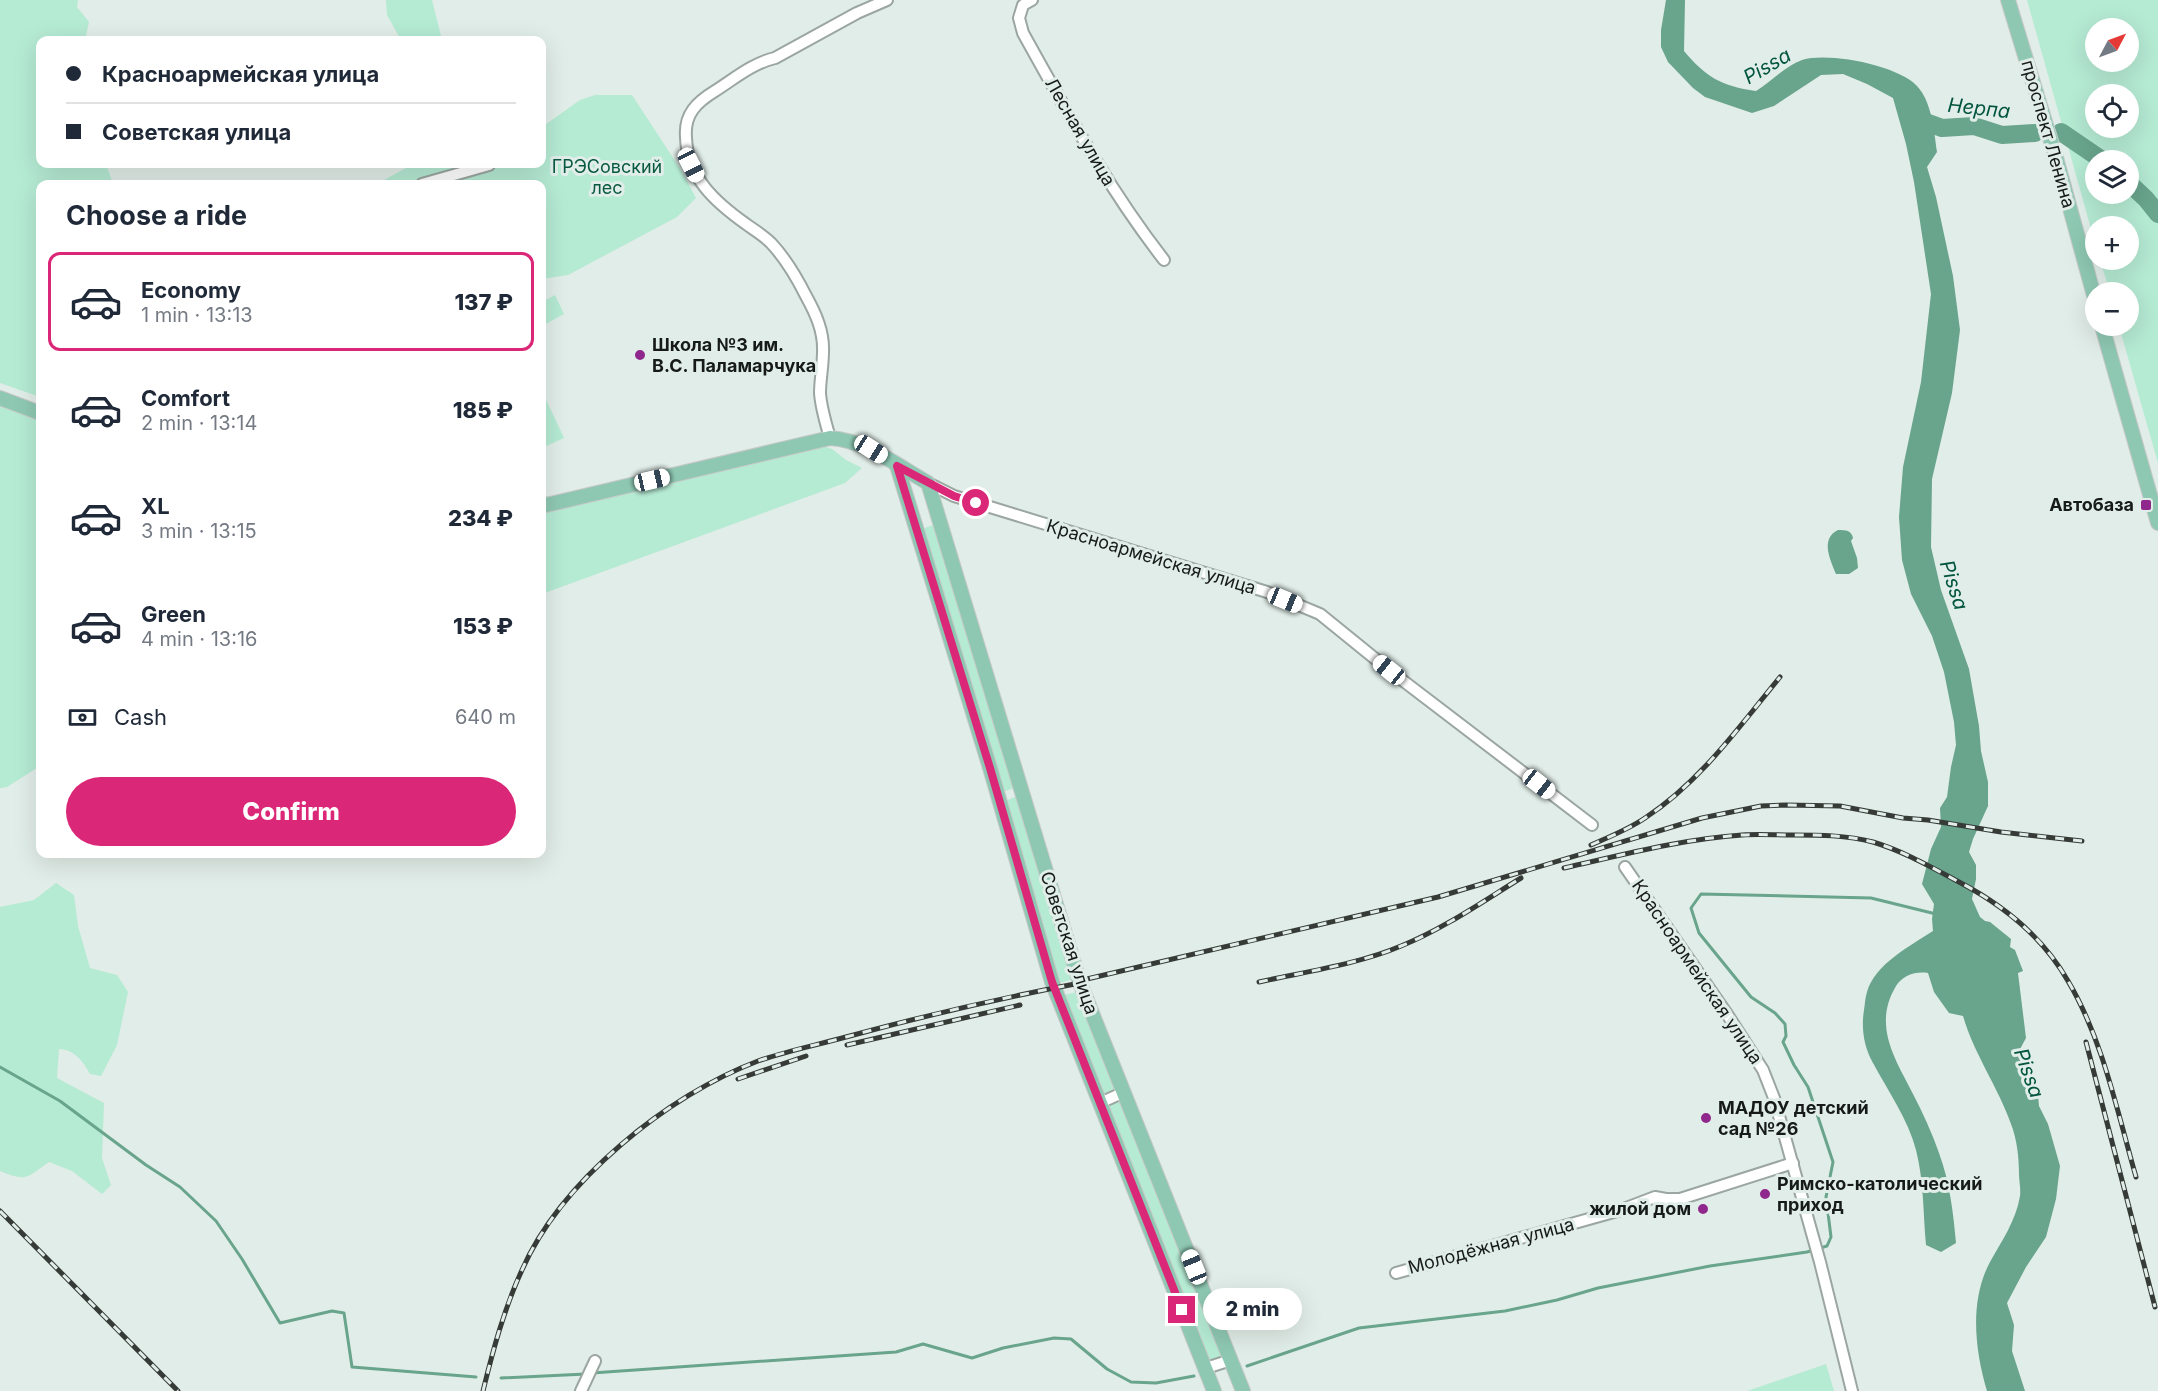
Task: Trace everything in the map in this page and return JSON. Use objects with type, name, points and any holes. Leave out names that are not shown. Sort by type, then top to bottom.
[{"type":"main road","name":"проспект Ленина","points":[[2008,0],[2090,282]]},
{"type":"main road","points":[[2105,336],[2158,524]]},
{"type":"main road","points":[[0,398],[36,411]]},
{"type":"main road","name":"Красноармейская улица","points":[[830,438],[855,442],[871,449],[928,483]]},
{"type":"main road","points":[[546,505],[830,438]]},
{"type":"main road","name":"Советская улица","points":[[897,466],[990,768],[1052,982],[1214,1391]]},
{"type":"main road","name":"Советская улица","points":[[928,483],[1080,983],[1122,1093],[1243,1391]]},
{"type":"street","points":[[830,438],[820,392],[823,339],[807,297],[782,256],[770,242],[706,191],[691,165],[685,129],[695,105],[705,97],[763,61],[775,58],[857,13],[887,0]]},
{"type":"street","name":"Лесная улица","points":[[1025,2],[1019,18],[1023,33],[1089,151],[1132,219],[1164,260]]},
{"type":"street","points":[[436,180],[478,168]]},
{"type":"street","name":"Красноармейская улица","points":[[928,483],[954,496],[1267,592],[1320,614],[1389,670],[1592,825]]},
{"type":"street","name":"Красноармейская улица","points":[[1625,867],[1763,1070],[1774,1098],[1793,1163],[1852,1391]]},
{"type":"street","points":[[1100,1103],[1122,1093]]},
{"type":"street","name":"Молодёжная улица","points":[[1396,1273],[1621,1210],[1655,1197],[1680,1198],[1793,1163]]},
{"type":"street","points":[[1206,1368],[1232,1360]]},
{"type":"street","points":[[580,1391],[595,1361]]},
{"type":"green space","points":[[0,0],[78,0],[77,7],[89,22],[86,36],[36,36],[36,168],[107,168],[112,180],[36,180],[36,396],[0,383]]},
{"type":"green space","points":[[386,0],[432,0],[441,36],[399,36],[387,15]]},
{"type":"green space","points":[[2027,0],[2158,0],[2158,463],[2122,336],[2139,336],[2139,282],[2107,282],[2103,270],[2139,270],[2139,216],[2087,216]]},
{"type":"green space","name":"ГРЭСовский лес","points":[[595,95],[632,95],[681,170],[696,198],[677,217],[568,275],[546,278],[546,180],[384,180],[406,168],[546,168],[546,124],[580,100]]},
{"type":"green space","points":[[555,295],[564,314],[546,324],[546,300]]},
{"type":"green space","points":[[546,400],[564,438],[546,446]]},
{"type":"green space","points":[[0,405],[36,418],[36,769],[7,787],[0,788]]},
{"type":"green space","points":[[805,440],[832,449],[846,460],[862,468],[845,483],[546,593],[546,496],[567,497]]},
{"type":"green space","points":[[936,524],[1014,788],[1000,793],[922,529]]},
{"type":"green space","points":[[1017,796],[1073,979],[1060,983],[1003,802]]},
{"type":"green space","points":[[56,883],[74,895],[78,926],[90,968],[117,975],[128,992],[117,1045],[101,1076],[90,1074],[78,1057],[59,1049],[57,1078],[104,1103],[102,1158],[111,1185],[102,1194],[72,1171],[49,1162],[26,1177],[0,1171],[0,907],[34,900]]},
{"type":"green space","points":[[1078,992],[1116,1090],[1101,1097],[1063,995]]},
{"type":"green space","points":[[1119,1099],[1225,1358],[1209,1365],[1105,1106]]},
{"type":"green space","points":[[1826,1364],[1834,1391],[1747,1391]]},
{"type":"shaded area","points":[[1666,0],[1685,0],[1684,51],[1707,74],[1724,83],[1756,91],[1802,60],[1845,59],[1879,66],[1907,79],[1922,93],[1932,117],[1937,152],[1927,167],[1953,276],[1960,330],[1952,393],[1932,479],[1931,547],[1941,590],[1969,669],[1988,782],[1988,806],[1969,852],[1976,865],[1972,899],[1980,917],[2011,939],[2010,947],[2015,950],[2023,971],[2018,973],[2026,1038],[2019,1051],[2038,1095],[2039,1106],[2048,1124],[2060,1166],[2056,1199],[2046,1237],[2026,1267],[2007,1303],[2014,1325],[2012,1351],[2025,1391],[1987,1391],[1977,1343],[1977,1309],[1983,1277],[2012,1223],[2020,1196],[2017,1149],[2006,1110],[1973,1044],[1963,1016],[1949,1013],[1934,992],[1928,973],[1914,973],[1902,979],[1889,1001],[1886,1029],[1894,1055],[1927,1123],[1943,1164],[1951,1198],[1956,1243],[1941,1252],[1926,1245],[1922,1185],[1916,1150],[1903,1116],[1870,1057],[1863,1031],[1866,994],[1877,973],[1894,957],[1933,931],[1934,904],[1922,884],[1931,849],[1941,827],[1940,808],[1947,797],[1956,745],[1944,672],[1932,636],[1911,594],[1902,560],[1899,517],[1903,467],[1921,382],[1931,294],[1906,144],[1893,98],[1843,74],[1821,75],[1774,106],[1752,113],[1705,97],[1668,62],[1661,47]]},
{"type":"shaded area","points":[[1838,530],[1848,531],[1853,538],[1851,541],[1858,568],[1849,574],[1836,574],[1829,556],[1829,539]]},
{"type":"waterway","name":"Нерпа","points":[[1920,120],[1942,128],[1974,126],[2002,135],[2035,133]]},
{"type":"waterway","name":"Нерпа","points":[[2061,132],[2087,150]]},
{"type":"waterway","name":"Нерпа","points":[[2139,192],[2158,214]]},
{"type":"waterway","points":[[1247,1366],[1359,1328],[1505,1311],[1557,1300],[1598,1288],[1710,1266],[1807,1252],[1827,1246],[1831,1237],[1826,1197],[1833,1162],[1808,1087],[1783,1042],[1786,1036],[1785,1024],[1775,1013],[1751,997],[1699,933],[1691,908],[1701,894],[1871,898],[1936,914]]},
{"type":"waterway","points":[[0,1067],[60,1101],[146,1165],[180,1187],[216,1221],[242,1259],[280,1323],[332,1311],[344,1313],[352,1367],[476,1377]]},
{"type":"waterway","points":[[592,1373],[896,1352],[923,1344],[972,1358],[1003,1348],[1054,1338],[1071,1339],[1107,1369],[1131,1382],[1156,1383],[1194,1376]]},
{"type":"waterway","points":[[501,1378],[586,1374]]},
{"type":"railway","points":[[1591,845],[1639,822],[1684,788],[1718,753],[1780,677]]},
{"type":"railway","points":[[483,1391],[500,1330],[522,1270],[540,1237],[563,1205],[590,1174],[654,1119],[689,1095],[758,1061],[933,1015],[1080,983],[1087,979],[1438,897],[1702,818],[1761,806],[1840,806],[1903,818],[2082,841]]},
{"type":"railway","points":[[1564,868],[1652,848],[1720,837],[1822,835],[1873,842],[1917,860],[1959,882],[1991,901],[2021,924],[2047,950],[2068,981],[2091,1027],[2100,1052],[2136,1177]]},
{"type":"railway","points":[[1259,982],[1349,963],[1401,946],[1447,923],[1521,878]]},
{"type":"railway","points":[[847,1045],[1020,1005]]},
{"type":"railway","points":[[2086,1042],[2155,1307]]},
{"type":"railway","points":[[738,1079],[806,1056]]},
{"type":"railway","points":[[0,1211],[178,1391]]},
{"type":"place","name":"Школа №3 им. В.С. Паламарчука","points":[[640,355]]},
{"type":"place","name":"Автобаза","points":[[2146,505]]},
{"type":"place","name":"МАДОУ детский сад №26","points":[[1706,1118]]},
{"type":"place","name":"Римско-католический приход","points":[[1765,1194]]},
{"type":"place","name":"жилой дом","points":[[1703,1209]]},
{"type":"route","points":[[976,503],[954,496],[897,466],[990,768],[997,799],[1052,982],[1182,1310]]},
{"type":"water label","name":"Pissa","points":[[1767,66]]},
{"type":"water label","name":"Pissa","points":[[1954,585]]},
{"type":"water label","name":"Pissa","points":[[2029,1073]]}]
